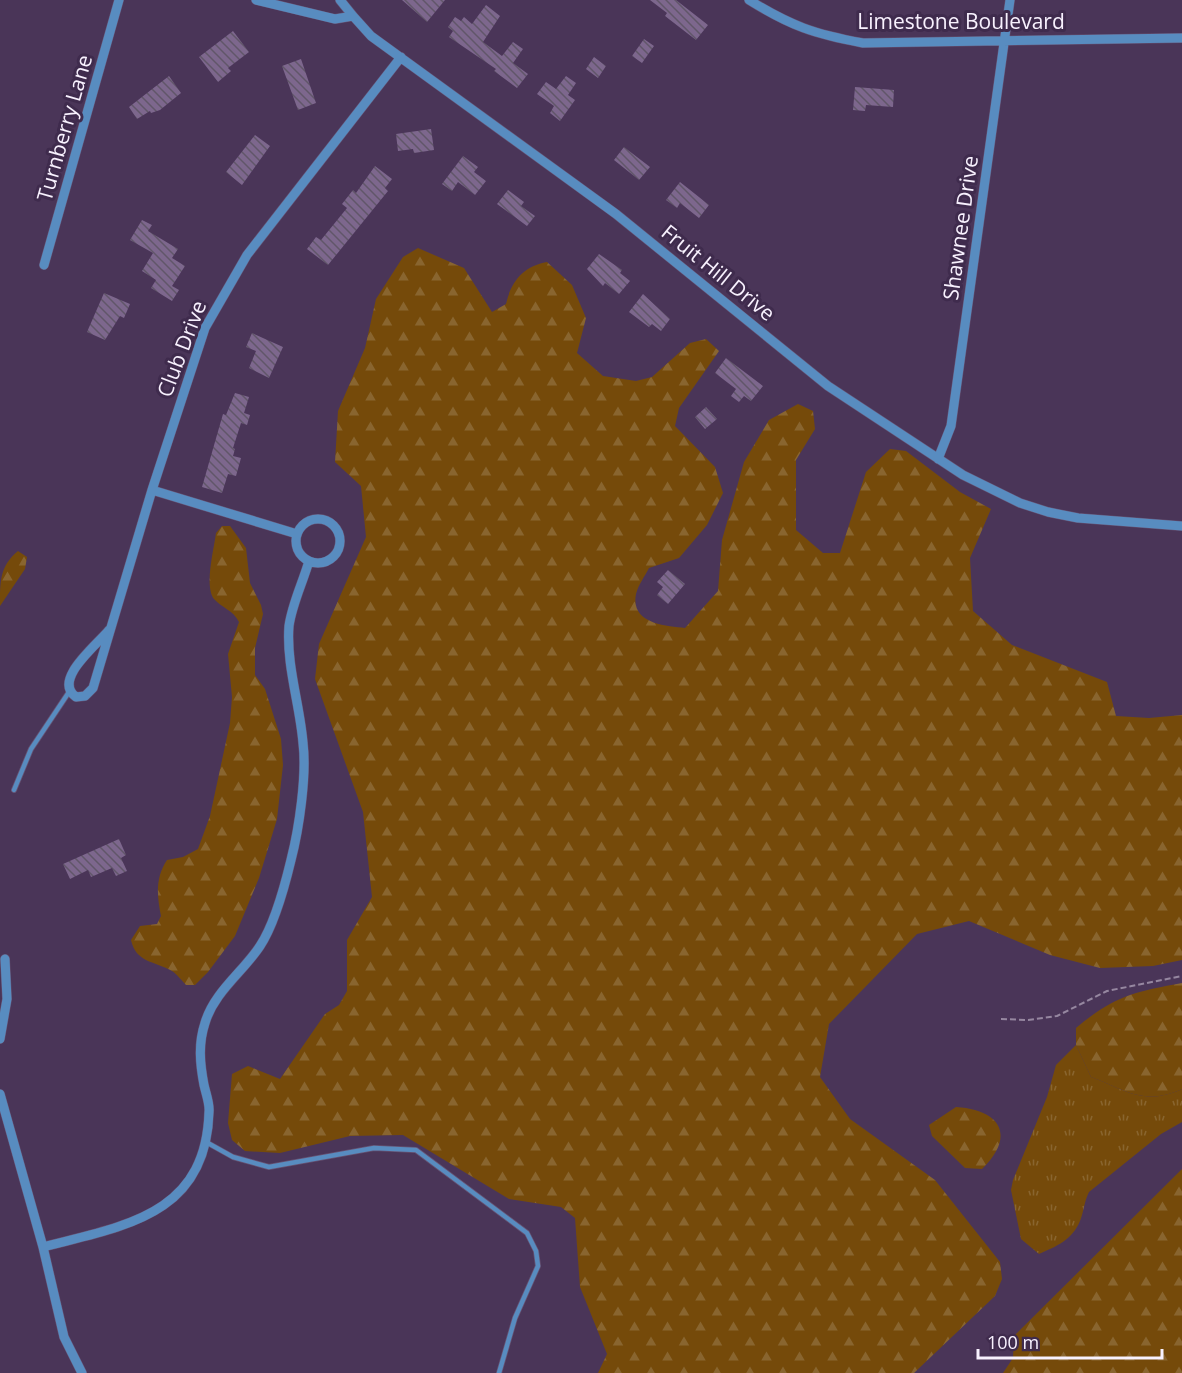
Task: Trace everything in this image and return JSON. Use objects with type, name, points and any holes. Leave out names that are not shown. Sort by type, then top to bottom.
[{"type":"street","name":"Turnberry Lane","points":[[44,265],[119,0]]},
{"type":"street","points":[[256,0],[335,19],[354,16]]},
{"type":"street","points":[[340,0],[354,16]]},
{"type":"street","name":"Limestone Boulevard","points":[[748,0],[778,19],[815,34],[863,43],[1182,38]]},
{"type":"street","name":"Shawnee Drive","points":[[938,459],[951,426],[1010,0]]},
{"type":"street","name":"Fruit Hill Drive","points":[[354,16],[371,36],[435,80],[616,214],[828,386],[938,459],[990,490],[1048,512],[1078,518],[1182,526]]},
{"type":"street","name":"Club Drive","points":[[109,630],[70,675],[67,684],[69,692],[76,697],[85,696],[93,688],[152,490],[205,328],[235,273],[400,57]]},
{"type":"street","points":[[152,490],[297,534]]},
{"type":"street","points":[[314,519],[329,521],[339,533],[340,546],[331,559],[324,562],[309,561],[298,550],[297,534],[306,522],[314,519]]},
{"type":"street","points":[[43,1247],[135,1223],[154,1214],[174,1198],[189,1180],[206,1142],[210,1110],[199,1050],[205,1021],[217,999],[262,944],[291,860],[305,762],[289,648],[290,624],[309,561]]},
{"type":"street","points":[[0,1039],[7,999],[5,958]]},
{"type":"street","points":[[0,1094],[43,1247],[64,1337],[82,1373]]},
{"type":"lane","points":[[14,790],[31,749],[69,692]]},
{"type":"lane","points":[[206,1142],[232,1157],[269,1167],[374,1148],[416,1150],[527,1233],[536,1251],[537,1266],[515,1318],[499,1373]]},
{"type":"path","points":[[1001,1019],[1028,1020],[1057,1016],[1107,991],[1182,976]]},
{"type":"green space","points":[[418,248],[464,268],[492,312],[506,304],[511,288],[525,271],[547,262],[572,285],[586,318],[577,353],[603,376],[636,381],[652,377],[690,343],[706,339],[719,351],[679,408],[675,426],[715,467],[723,493],[707,525],[679,558],[649,568],[640,584],[636,594],[638,612],[651,622],[685,628],[718,591],[722,540],[744,462],[769,420],[798,404],[813,411],[815,429],[796,460],[796,530],[823,553],[840,553],[866,472],[890,449],[906,451],[960,492],[991,509],[970,558],[973,611],[1012,645],[1107,682],[1116,716],[1149,718],[1182,715],[1182,960],[1153,966],[1100,968],[1050,955],[969,921],[917,934],[829,1024],[820,1077],[850,1119],[935,1180],[1000,1262],[1002,1279],[995,1296],[914,1373],[598,1373],[607,1354],[580,1287],[575,1218],[561,1207],[509,1199],[403,1135],[350,1136],[280,1153],[245,1151],[232,1140],[228,1123],[232,1074],[248,1066],[280,1079],[325,1014],[339,1005],[347,991],[347,940],[372,897],[363,812],[315,679],[319,644],[366,537],[361,486],[335,462],[338,411],[365,348],[376,299],[403,257]]},
{"type":"green space","points":[[222,526],[230,526],[246,548],[250,583],[261,605],[263,614],[255,648],[255,675],[265,689],[281,739],[283,765],[277,819],[259,878],[235,936],[208,972],[195,985],[186,985],[172,971],[137,953],[131,940],[140,926],[157,924],[161,916],[158,887],[163,867],[167,860],[183,857],[198,849],[210,816],[230,723],[232,697],[228,654],[239,622],[214,599],[211,593],[212,557],[216,533]]},
{"type":"green space","points":[[18,551],[27,557],[25,569],[0,606],[2,574],[8,562]]},
{"type":"green space","points":[[1182,983],[1182,1089],[1157,1096],[1136,1095],[1091,1077],[1076,1045],[1076,1028],[1089,1017],[1125,997]]},
{"type":"green space","points":[[1076,1045],[1091,1077],[1115,1087],[1136,1095],[1146,1096],[1169,1094],[1182,1089],[1182,1122],[1161,1134],[1089,1192],[1080,1221],[1073,1233],[1058,1245],[1039,1254],[1021,1239],[1011,1190],[1047,1097],[1056,1065]]},
{"type":"green space","points":[[956,1107],[984,1113],[999,1127],[1001,1136],[999,1146],[982,1169],[965,1168],[932,1136],[929,1125]]},
{"type":"green space","points":[[1182,1169],[1182,1373],[1003,1373],[1013,1358],[1014,1336]]},
{"type":"building","points":[[402,0],[445,0],[427,22]]},
{"type":"building","points":[[650,0],[676,0],[708,25],[696,40],[665,16],[667,13]]},
{"type":"building","points":[[486,5],[500,16],[483,42],[502,56],[513,42],[523,49],[513,63],[528,74],[517,88],[494,71],[496,69],[449,37],[453,31],[448,27],[455,17],[461,21],[464,17],[472,24]]},
{"type":"building","points":[[233,31],[249,52],[228,68],[231,71],[218,82],[199,57]]},
{"type":"building","points":[[644,39],[654,46],[642,63],[632,56]]},
{"type":"building","points":[[594,57],[606,66],[598,78],[586,69]]},
{"type":"building","points":[[301,59],[316,103],[298,110],[282,66]]},
{"type":"building","points":[[169,76],[181,93],[160,110],[151,113],[150,111],[137,119],[129,107]]},
{"type":"building","points":[[566,76],[576,83],[568,95],[575,100],[560,121],[550,113],[554,106],[537,94],[546,82],[556,89]]},
{"type":"building","points":[[855,87],[894,90],[893,107],[866,105],[865,111],[853,110]]},
{"type":"building","points":[[431,129],[434,150],[414,153],[413,149],[398,151],[396,134]]},
{"type":"building","points":[[255,135],[270,146],[242,185],[226,172]]},
{"type":"building","points":[[624,147],[650,167],[639,180],[614,160]]},
{"type":"building","points":[[463,156],[478,167],[474,172],[486,181],[475,195],[458,182],[452,191],[442,184]]},
{"type":"building","points":[[375,166],[392,179],[385,188],[388,191],[328,265],[307,249],[316,237],[321,240],[347,208],[342,204],[353,190],[356,193]]},
{"type":"building","points":[[680,182],[709,205],[699,218],[680,203],[677,208],[666,200]]},
{"type":"building","points":[[508,190],[524,202],[521,206],[535,216],[527,226],[497,204]]},
{"type":"building","points":[[142,220],[152,225],[148,231],[178,249],[172,258],[185,266],[172,286],[179,290],[172,301],[151,288],[156,280],[142,271],[153,253],[130,240]]},
{"type":"building","points":[[599,254],[622,270],[620,273],[630,281],[619,294],[605,283],[603,286],[587,269]]},
{"type":"building","points":[[104,293],[130,304],[124,318],[120,316],[105,340],[87,332]]},
{"type":"building","points":[[643,294],[670,319],[661,331],[652,324],[649,327],[629,312]]},
{"type":"building","points":[[252,333],[283,347],[269,378],[249,368],[256,351],[246,347]]},
{"type":"building","points":[[726,358],[763,386],[751,401],[744,396],[739,402],[731,396],[736,389],[715,373]]},
{"type":"building","points":[[235,393],[249,397],[244,413],[250,415],[247,425],[241,423],[233,448],[235,449],[233,456],[241,458],[236,476],[228,474],[222,493],[202,487],[223,414],[226,415]]},
{"type":"building","points":[[706,407],[717,419],[705,429],[695,417]]},
{"type":"building","points":[[668,570],[685,584],[668,604],[657,595],[663,587],[657,582]]},
{"type":"building","points":[[119,839],[126,855],[121,858],[127,871],[116,876],[112,868],[91,877],[88,870],[70,879],[63,864]]}]
